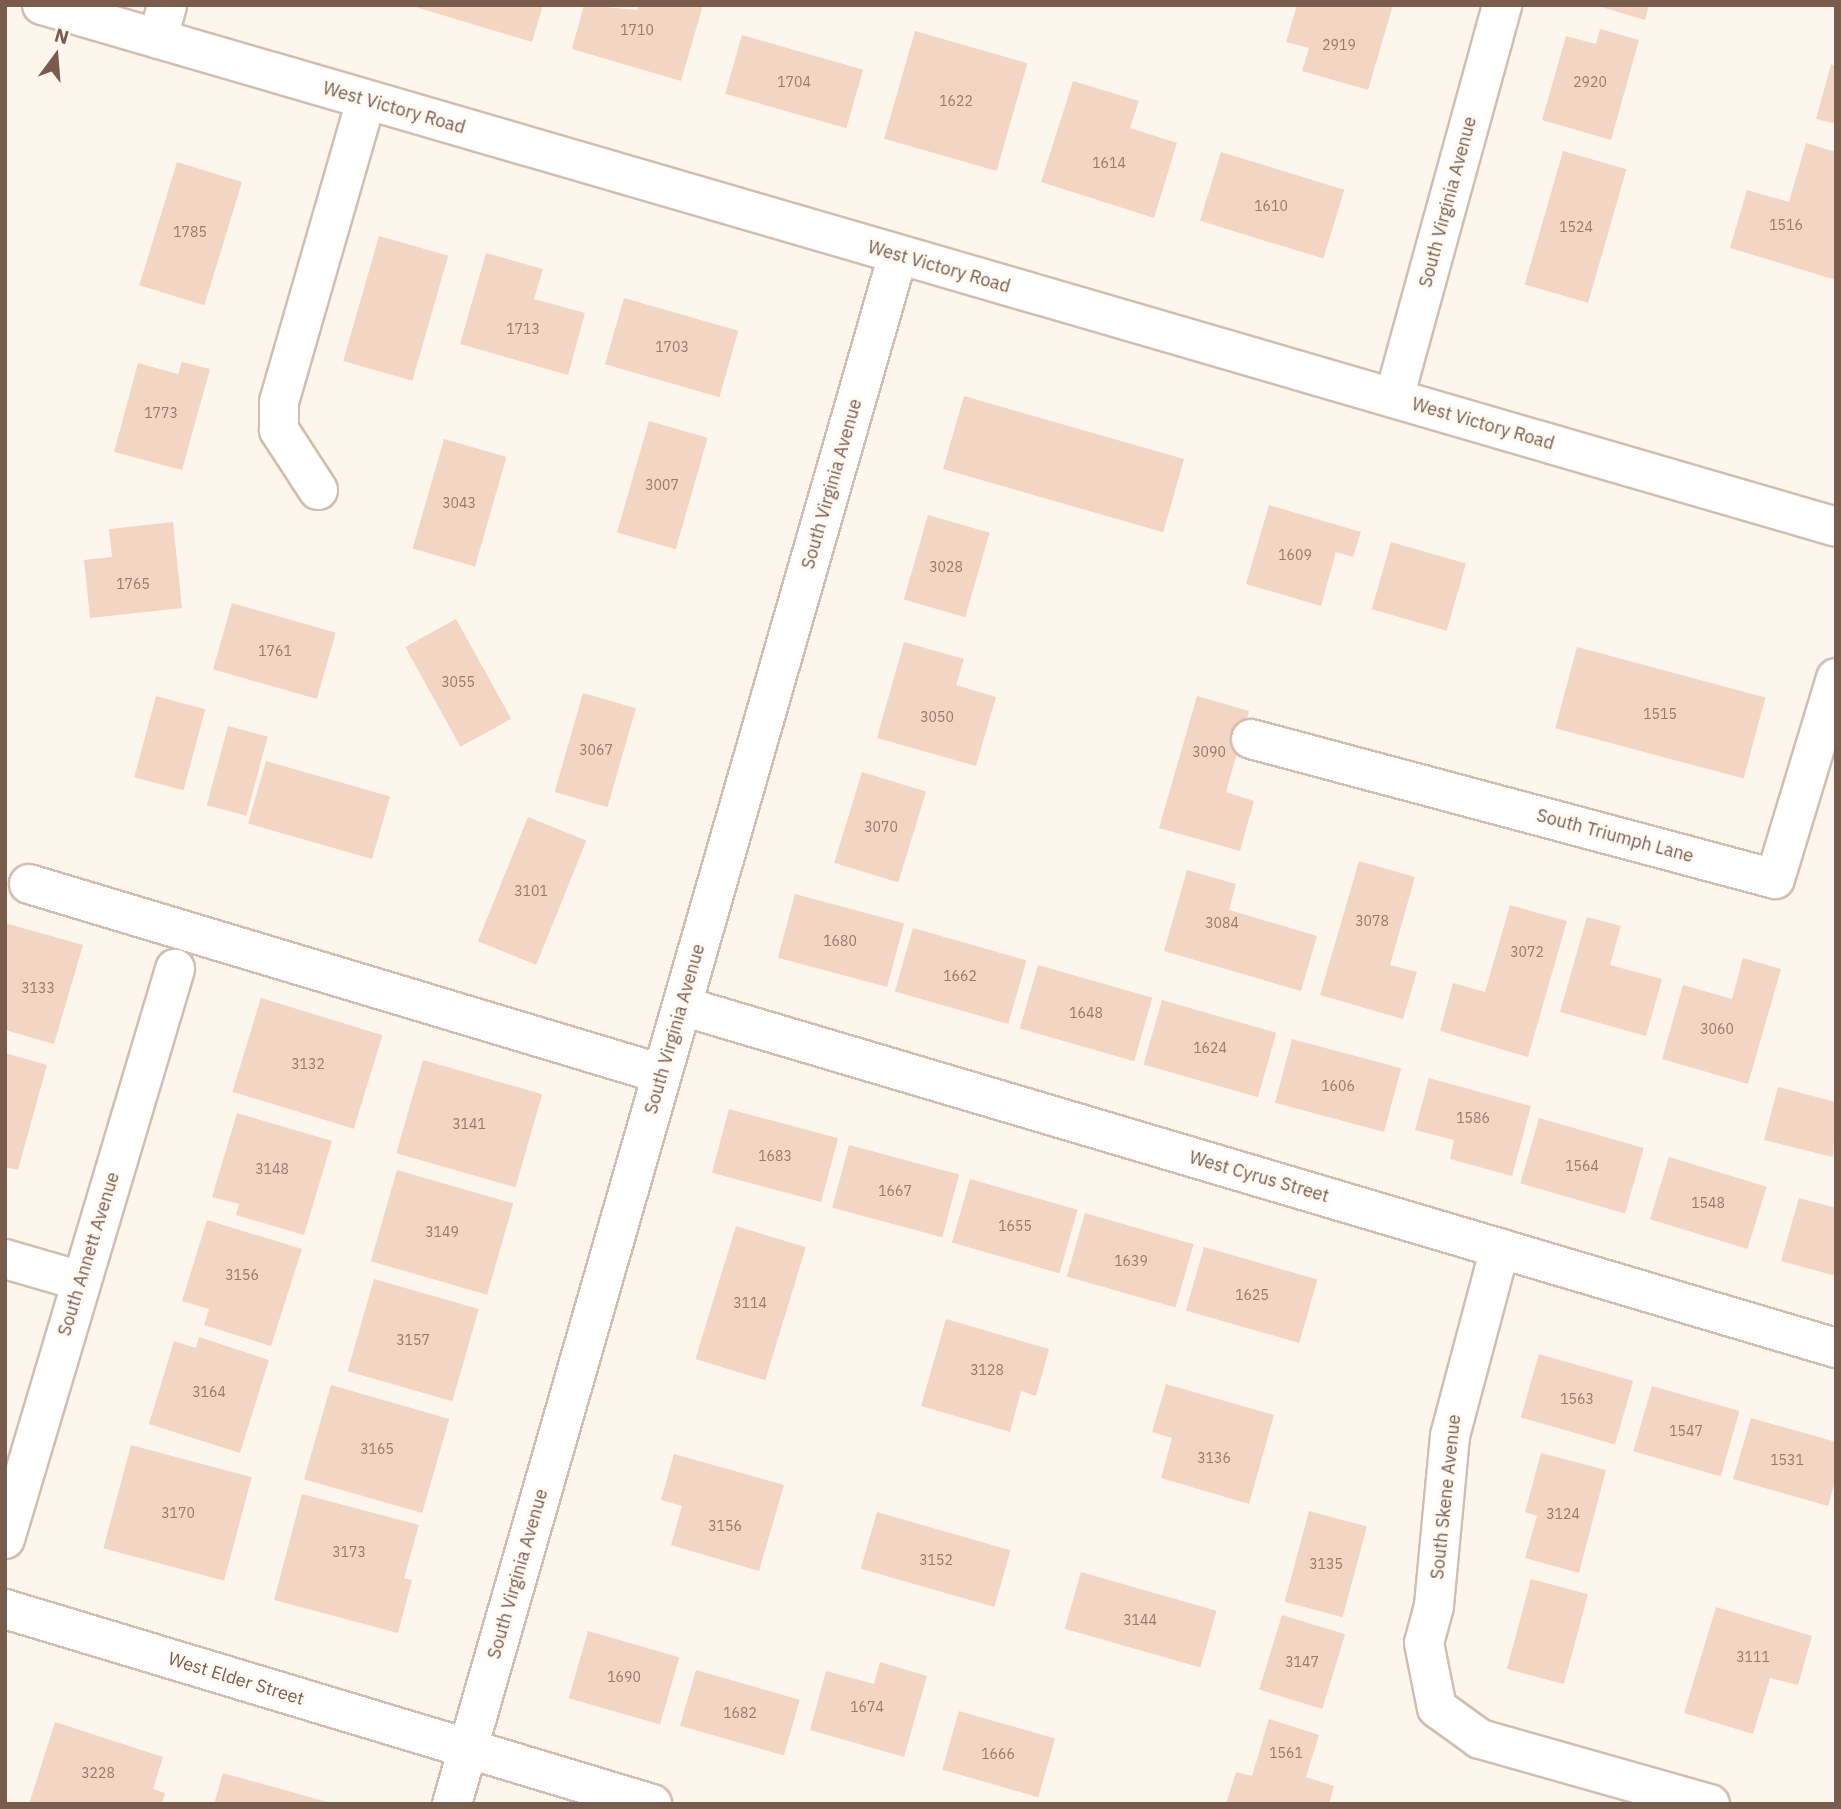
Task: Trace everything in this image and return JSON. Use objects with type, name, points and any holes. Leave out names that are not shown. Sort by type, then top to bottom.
[{"type":"street","name":"West Victory Road","points":[[42,5],[163,22],[366,100],[1836,527]]},
{"type":"street","name":"South Virginia Avenue","points":[[1394,398],[1502,5]]},
{"type":"street","points":[[318,490],[279,430],[279,402],[366,100]]},
{"type":"street","name":"South Virginia Avenue","points":[[452,1804],[898,255]]},
{"type":"street","name":"South Triumph Lane","points":[[1251,739],[1775,879],[1836,678]]},
{"type":"street","points":[[29,884],[662,1074]]},
{"type":"street","name":"South Annett Avenue","points":[[5,1539],[174,969]]},
{"type":"street","name":"West Cyrus Street","points":[[682,1006],[1836,1348]]},
{"type":"street","name":"South Skene Avenue","points":[[1500,1248],[1450,1436],[1434,1606],[1424,1643],[1437,1708],[1480,1739],[1710,1804]]},
{"type":"street","points":[[5,1259],[81,1281]]},
{"type":"street","name":"West Elder Street","points":[[5,1609],[652,1804]]},
{"type":"building","points":[[409,5],[543,5],[532,42]]},
{"type":"building","points":[[584,5],[637,10],[639,5],[703,5],[681,81],[572,49]]},
{"type":"building","points":[[1297,5],[1393,5],[1368,90],[1302,71],[1309,48],[1286,42]]},
{"type":"building","points":[[1595,5],[1649,5],[1645,20]]},
{"type":"building","points":[[1600,29],[1639,40],[1611,140],[1542,120],[1566,36],[1596,44]]},
{"type":"building","points":[[915,31],[1027,63],[997,171],[884,139]]},
{"type":"building","points":[[742,35],[863,70],[846,128],[725,94]]},
{"type":"building","points":[[1831,64],[1836,66],[1836,124],[1816,119]]},
{"type":"building","points":[[1073,81],[1139,101],[1130,128],[1177,143],[1154,218],[1041,182]]},
{"type":"building","points":[[1806,143],[1836,152],[1836,280],[1730,248],[1747,190],[1789,202]]},
{"type":"building","points":[[1563,151],[1626,169],[1588,303],[1525,285]]},
{"type":"building","points":[[1221,152],[1344,190],[1323,259],[1200,221]]},
{"type":"building","points":[[177,162],[242,182],[204,305],[139,285]]},
{"type":"building","points":[[379,236],[448,256],[412,381],[343,361]]},
{"type":"building","points":[[486,253],[543,269],[534,299],[585,313],[568,375],[460,344]]},
{"type":"building","points":[[624,298],[738,331],[719,397],[605,364]]},
{"type":"building","points":[[182,362],[210,369],[182,470],[114,452],[138,363],[178,374]]},
{"type":"building","points":[[964,396],[1184,459],[1163,532],[943,469]]},
{"type":"building","points":[[649,421],[708,438],[676,549],[617,533]]},
{"type":"building","points":[[444,439],[506,457],[475,567],[413,549]]},
{"type":"building","points":[[1269,505],[1361,532],[1353,557],[1336,552],[1321,606],[1246,584]]},
{"type":"building","points":[[928,515],[990,533],[965,617],[904,600]]},
{"type":"building","points":[[173,522],[182,608],[90,618],[84,560],[112,557],[109,529]]},
{"type":"building","points":[[1391,542],[1466,563],[1447,631],[1372,609]]},
{"type":"building","points":[[232,603],[336,633],[317,699],[213,669]]},
{"type":"building","points":[[456,619],[511,719],[461,747],[405,647]]},
{"type":"building","points":[[904,642],[964,659],[956,685],[996,697],[976,766],[877,738]]},
{"type":"building","points":[[1577,647],[1765,697],[1744,779],[1555,728]]},
{"type":"building","points":[[583,693],[636,708],[607,807],[555,792]]},
{"type":"building","points":[[156,696],[205,709],[184,790],[134,777]]},
{"type":"building","points":[[1197,696],[1249,711],[1226,792],[1254,801],[1240,851],[1159,828]]},
{"type":"building","points":[[228,726],[268,737],[246,816],[207,805]]},
{"type":"building","points":[[266,761],[390,797],[372,859],[248,823]]},
{"type":"building","points":[[862,772],[926,792],[898,882],[834,863]]},
{"type":"building","points":[[528,817],[586,841],[536,965],[478,941]]},
{"type":"building","points":[[1359,861],[1415,877],[1390,965],[1417,972],[1403,1019],[1320,995]]},
{"type":"building","points":[[1187,870],[1236,884],[1229,910],[1317,936],[1301,991],[1164,951]]},
{"type":"building","points":[[795,894],[904,923],[887,987],[778,958]]},
{"type":"building","points":[[1510,905],[1567,921],[1528,1057],[1440,1031],[1453,983],[1485,992]]},
{"type":"building","points":[[1587,917],[1621,926],[1610,965],[1662,979],[1646,1036],[1560,1012]]},
{"type":"building","points":[[5,923],[83,945],[54,1044],[5,1030]]},
{"type":"building","points":[[913,928],[1026,961],[1008,1024],[895,991]]},
{"type":"building","points":[[1743,958],[1781,969],[1748,1084],[1662,1059],[1683,985],[1732,999]]},
{"type":"building","points":[[1038,965],[1152,998],[1134,1061],[1020,1028]]},
{"type":"building","points":[[261,998],[382,1035],[354,1129],[232,1092]]},
{"type":"building","points":[[1162,1000],[1276,1033],[1258,1097],[1144,1064]]},
{"type":"building","points":[[1292,1039],[1401,1068],[1384,1132],[1275,1103]]},
{"type":"building","points":[[5,1053],[47,1065],[18,1170],[5,1167]]},
{"type":"building","points":[[423,1060],[542,1094],[515,1187],[396,1153]]},
{"type":"building","points":[[1429,1078],[1531,1106],[1512,1176],[1450,1159],[1454,1140],[1415,1130]]},
{"type":"building","points":[[1778,1087],[1836,1102],[1833,1157],[1764,1140]]},
{"type":"building","points":[[729,1109],[838,1138],[821,1202],[712,1173]]},
{"type":"building","points":[[237,1113],[332,1141],[304,1235],[236,1215],[239,1204],[212,1197]]},
{"type":"building","points":[[1539,1118],[1644,1148],[1625,1213],[1520,1183]]},
{"type":"building","points":[[849,1145],[959,1175],[942,1237],[832,1208]]},
{"type":"building","points":[[1669,1157],[1767,1187],[1748,1249],[1650,1219]]},
{"type":"building","points":[[397,1170],[513,1203],[487,1295],[371,1261]]},
{"type":"building","points":[[970,1179],[1078,1210],[1059,1273],[952,1242]]},
{"type":"building","points":[[1799,1198],[1836,1208],[1836,1276],[1781,1261]]},
{"type":"building","points":[[1085,1213],[1194,1244],[1175,1308],[1067,1276]]},
{"type":"building","points":[[207,1220],[302,1249],[271,1346],[204,1325],[209,1309],[182,1301]]},
{"type":"building","points":[[736,1226],[806,1247],[765,1380],[695,1359]]},
{"type":"building","points":[[1204,1247],[1317,1280],[1299,1343],[1186,1310]]},
{"type":"building","points":[[374,1279],[479,1309],[452,1401],[348,1371]]},
{"type":"building","points":[[946,1319],[1049,1349],[1036,1396],[1021,1391],[1010,1432],[921,1406]]},
{"type":"building","points":[[199,1337],[269,1360],[240,1453],[149,1424],[174,1341],[196,1348]]},
{"type":"building","points":[[1539,1354],[1633,1381],[1615,1444],[1521,1417]]},
{"type":"building","points":[[1166,1384],[1274,1415],[1249,1504],[1161,1478],[1172,1438],[1152,1432]]},
{"type":"building","points":[[331,1385],[449,1419],[422,1513],[304,1479]]},
{"type":"building","points":[[1652,1386],[1739,1411],[1721,1476],[1633,1451]]},
{"type":"building","points":[[1751,1418],[1836,1442],[1836,1478],[1828,1506],[1733,1479]]},
{"type":"building","points":[[131,1445],[252,1477],[224,1581],[103,1548]]},
{"type":"building","points":[[1541,1453],[1606,1470],[1579,1573],[1525,1558],[1537,1516],[1525,1512]]},
{"type":"building","points":[[674,1454],[784,1485],[759,1571],[671,1545],[682,1506],[661,1500]]},
{"type":"building","points":[[302,1494],[419,1525],[404,1578],[412,1580],[398,1633],[274,1600]]},
{"type":"building","points":[[1309,1511],[1367,1527],[1343,1617],[1285,1602]]},
{"type":"building","points":[[877,1512],[1011,1550],[994,1607],[861,1569]]},
{"type":"building","points":[[1081,1572],[1217,1611],[1200,1668],[1065,1629]]},
{"type":"building","points":[[1531,1579],[1588,1594],[1564,1684],[1507,1669]]},
{"type":"building","points":[[1716,1607],[1812,1636],[1798,1685],[1770,1678],[1753,1734],[1684,1713]]},
{"type":"building","points":[[1282,1615],[1345,1634],[1322,1709],[1259,1690]]},
{"type":"building","points":[[588,1631],[679,1657],[660,1724],[569,1698]]},
{"type":"building","points":[[880,1662],[927,1676],[904,1757],[810,1730],[826,1671],[874,1684]]},
{"type":"building","points":[[696,1670],[800,1700],[784,1756],[680,1726]]},
{"type":"building","points":[[959,1711],[1055,1739],[1038,1797],[942,1770]]},
{"type":"building","points":[[1269,1719],[1319,1735],[1306,1777],[1334,1786],[1329,1804],[1226,1804],[1236,1772],[1252,1776]]},
{"type":"building","points":[[55,1722],[163,1757],[153,1789],[165,1793],[162,1804],[29,1804]]},
{"type":"building","points":[[223,1773],[331,1803],[331,1804],[214,1804]]}]
